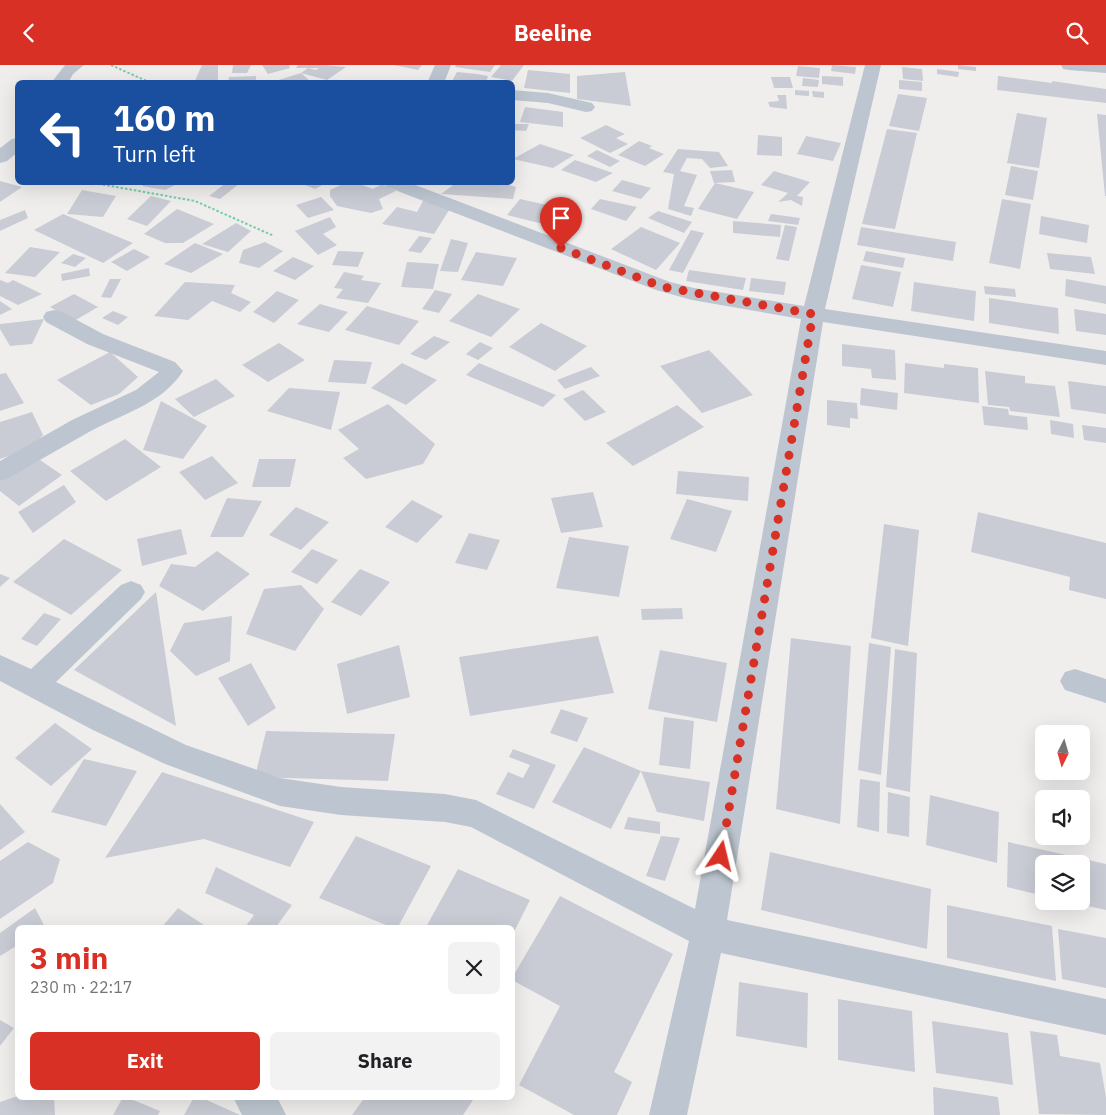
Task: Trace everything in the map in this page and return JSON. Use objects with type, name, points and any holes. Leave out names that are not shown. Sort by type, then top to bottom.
[{"type":"street","points":[[61,80],[67,71],[76,65]]},
{"type":"street","points":[[436,80],[443,65]]},
{"type":"street","points":[[668,1115],[708,933],[813,314],[873,65]]},
{"type":"street","points":[[1070,65],[1106,68]]},
{"type":"street","points":[[515,95],[548,98],[586,107]]},
{"type":"street","points":[[0,157],[15,145]]},
{"type":"street","points":[[399,185],[663,287],[813,314],[1106,358]]},
{"type":"street","points":[[0,472],[82,425],[152,391],[163,383],[172,371],[167,367],[95,339],[54,317]]},
{"type":"street","points":[[35,684],[131,592]]},
{"type":"street","points":[[0,667],[104,721],[176,755],[280,792],[341,801],[445,808],[476,814],[708,933],[1106,1017]]},
{"type":"street","points":[[1075,681],[1106,691]]},
{"type":"street","points":[[254,1100],[266,1115]]},
{"type":"path","points":[[111,65],[144,80]]},
{"type":"path","points":[[105,185],[195,201],[274,235]]},
{"type":"building","points":[[202,65],[218,65],[218,80],[195,80]]},
{"type":"building","points":[[233,65],[251,65],[247,73],[232,73]]},
{"type":"building","points":[[262,65],[289,65],[290,68],[268,74]]},
{"type":"building","points":[[298,65],[323,65],[321,68],[296,68]]},
{"type":"building","points":[[324,65],[346,67],[327,80],[301,73],[308,68],[316,70]]},
{"type":"building","points":[[394,65],[422,65],[418,70]]},
{"type":"building","points":[[456,65],[495,65],[490,72],[455,67]]},
{"type":"building","points":[[501,65],[524,65],[513,80],[491,77]]},
{"type":"building","points":[[832,65],[856,67],[855,74],[831,71]]},
{"type":"building","points":[[958,65],[976,67],[976,71],[958,69]]},
{"type":"building","points":[[798,66],[820,68],[819,78],[796,76]]},
{"type":"building","points":[[902,67],[922,69],[923,81],[903,79]]},
{"type":"building","points":[[937,69],[959,72],[958,77],[937,74]]},
{"type":"building","points":[[528,70],[570,74],[570,93],[524,88]]},
{"type":"building","points":[[457,72],[488,76],[487,80],[453,80]]},
{"type":"building","points":[[625,72],[631,106],[577,99],[577,76]]},
{"type":"building","points":[[301,73],[309,80],[278,80]]},
{"type":"building","points":[[256,76],[256,80],[228,80],[229,77]]},
{"type":"building","points":[[822,76],[843,77],[843,86],[822,84]]},
{"type":"building","points":[[998,76],[1106,89],[1106,103],[997,90]]},
{"type":"building","points":[[771,77],[790,77],[793,88],[774,88]]},
{"type":"building","points":[[803,78],[819,80],[818,87],[802,86]]},
{"type":"building","points":[[899,80],[922,82],[922,91],[899,89]]},
{"type":"building","points":[[795,90],[809,91],[809,96],[795,95]]},
{"type":"building","points":[[812,91],[824,92],[824,98],[813,97]]},
{"type":"building","points":[[898,94],[927,98],[919,131],[889,126]]},
{"type":"building","points":[[777,95],[786,95],[787,109],[770,107],[768,102],[779,101]]},
{"type":"building","points":[[525,107],[563,112],[563,127],[520,122]]},
{"type":"building","points":[[1017,113],[1047,118],[1039,168],[1007,163]]},
{"type":"building","points":[[1097,114],[1106,115],[1106,196],[1105,196]]},
{"type":"building","points":[[515,124],[529,124],[526,131],[515,130]]},
{"type":"building","points":[[606,125],[625,134],[616,138],[628,144],[610,153],[580,138]]},
{"type":"building","points":[[887,129],[917,133],[895,229],[862,224]]},
{"type":"building","points":[[758,135],[782,137],[782,156],[757,155]]},
{"type":"building","points":[[806,136],[841,143],[833,161],[797,154]]},
{"type":"building","points":[[639,141],[652,146],[649,148],[664,154],[645,166],[618,155]]},
{"type":"building","points":[[540,144],[574,155],[553,168],[515,159]]},
{"type":"building","points":[[678,149],[719,152],[728,166],[710,168],[702,159],[687,158],[680,171],[697,175],[684,206],[694,208],[691,216],[668,209],[674,174],[663,172]]},
{"type":"building","points":[[597,150],[620,161],[610,167],[587,156]]},
{"type":"building","points":[[575,160],[613,173],[596,182],[561,170]]},
{"type":"building","points":[[1011,166],[1038,171],[1033,200],[1005,195]]},
{"type":"building","points":[[732,170],[735,182],[714,183],[710,171]]},
{"type":"building","points":[[774,171],[810,182],[797,196],[803,197],[802,206],[791,200],[778,202],[788,193],[761,185]]},
{"type":"building","points":[[622,180],[651,188],[641,199],[612,191]]},
{"type":"building","points":[[0,181],[22,187],[0,202]]},
{"type":"building","points":[[715,183],[754,192],[737,219],[698,209]]},
{"type":"building","points":[[143,185],[175,185],[165,190],[142,186]]},
{"type":"building","points":[[223,185],[238,185],[220,199],[209,196]]},
{"type":"building","points":[[305,185],[322,185],[315,189]]},
{"type":"building","points":[[341,185],[362,185],[373,189],[384,185],[396,191],[379,199],[383,209],[371,213],[337,206],[330,196],[330,190]]},
{"type":"building","points":[[453,185],[508,185],[516,187],[513,199],[441,194]]},
{"type":"building","points":[[82,190],[116,196],[103,217],[67,214]]},
{"type":"building","points":[[151,196],[171,201],[147,226],[127,219]]},
{"type":"building","points":[[321,197],[334,210],[308,218],[296,205]]},
{"type":"building","points":[[520,199],[560,208],[547,225],[507,215]]},
{"type":"building","points":[[600,199],[637,207],[626,221],[591,209]]},
{"type":"building","points":[[1002,199],[1031,204],[1020,269],[989,263]]},
{"type":"building","points":[[423,201],[451,207],[434,234],[382,224],[397,207],[417,212]]},
{"type":"building","points":[[177,209],[214,224],[183,243],[165,243],[144,234]]},
{"type":"building","points":[[25,210],[28,218],[0,231],[0,220]]},
{"type":"building","points":[[658,211],[692,222],[684,233],[648,218]]},
{"type":"building","points":[[63,214],[133,243],[103,263],[34,230]]},
{"type":"building","points":[[771,214],[800,218],[798,225],[768,221]]},
{"type":"building","points":[[1041,216],[1089,225],[1087,243],[1039,234]]},
{"type":"building","points":[[330,217],[336,227],[323,234],[337,245],[318,255],[295,231]]},
{"type":"building","points":[[733,221],[781,225],[780,237],[733,233]]},
{"type":"building","points":[[236,223],[251,231],[228,252],[202,244]]},
{"type":"building","points":[[785,225],[797,227],[789,261],[776,259]]},
{"type":"building","points":[[641,227],[680,243],[656,270],[611,249]]},
{"type":"building","points":[[861,227],[956,242],[953,261],[857,245]]},
{"type":"building","points":[[691,230],[704,233],[683,273],[669,270]]},
{"type":"building","points":[[419,236],[432,238],[421,253],[408,251]]},
{"type":"building","points":[[451,239],[468,243],[458,272],[440,271]]},
{"type":"building","points":[[265,242],[283,251],[259,268],[239,263],[243,250]]},
{"type":"building","points":[[195,243],[223,254],[191,273],[164,264]]},
{"type":"building","points":[[30,247],[60,252],[35,277],[5,273]]},
{"type":"building","points":[[134,249],[150,257],[127,271],[111,262]]},
{"type":"building","points":[[338,251],[364,252],[358,267],[332,265]]},
{"type":"building","points":[[866,251],[905,258],[903,268],[863,261]]},
{"type":"building","points":[[476,252],[517,258],[503,286],[461,280]]},
{"type":"building","points":[[1047,253],[1091,257],[1095,274],[1050,269]]},
{"type":"building","points":[[73,254],[86,258],[75,267],[61,263]]},
{"type":"building","points":[[293,257],[314,266],[295,280],[273,271]]},
{"type":"building","points":[[407,262],[439,264],[433,289],[401,287]]},
{"type":"building","points":[[861,265],[901,272],[893,307],[852,299]]},
{"type":"building","points":[[89,268],[90,276],[62,281],[61,274]]},
{"type":"building","points":[[689,270],[746,278],[743,290],[686,281]]},
{"type":"building","points":[[344,272],[364,276],[361,280],[381,283],[368,303],[336,298],[343,289],[334,288]]},
{"type":"building","points":[[751,278],[786,282],[784,295],[749,291]]},
{"type":"building","points":[[110,279],[121,279],[111,298],[101,297]]},
{"type":"building","points":[[1066,279],[1106,286],[1106,304],[1065,296]]},
{"type":"building","points":[[0,280],[8,283],[13,280],[42,294],[18,305],[0,296]]},
{"type":"building","points":[[185,282],[235,285],[231,293],[251,302],[240,312],[212,301],[188,320],[154,316]]},
{"type":"building","points":[[914,282],[976,291],[974,321],[911,311]]},
{"type":"building","points":[[984,286],[1015,289],[1016,297],[985,294]]},
{"type":"building","points":[[435,290],[452,294],[439,313],[422,309]]},
{"type":"building","points":[[277,291],[299,300],[274,323],[253,312]]},
{"type":"building","points":[[74,294],[98,307],[74,321],[50,307]]},
{"type":"building","points":[[478,294],[520,309],[491,337],[449,321]]},
{"type":"building","points":[[989,298],[1058,308],[1059,334],[989,323]]},
{"type":"building","points":[[0,301],[12,309],[0,315]]},
{"type":"building","points":[[320,304],[348,312],[329,332],[297,324]]},
{"type":"building","points":[[367,306],[419,321],[399,345],[345,330]]},
{"type":"building","points":[[1074,309],[1106,314],[1106,335],[1076,331]]},
{"type":"building","points":[[113,311],[128,317],[118,325],[102,318]]},
{"type":"building","points":[[44,319],[32,344],[10,346],[0,329],[0,324]]},
{"type":"building","points":[[541,323],[587,346],[555,371],[509,347]]},
{"type":"building","points":[[434,336],[450,342],[426,360],[410,354]]},
{"type":"building","points":[[480,342],[493,348],[478,360],[466,354]]},
{"type":"building","points":[[279,343],[305,360],[268,382],[242,365]]},
{"type":"building","points":[[842,344],[895,350],[896,380],[872,378],[871,369],[842,366]]},
{"type":"building","points":[[709,350],[753,395],[702,413],[660,366]]},
{"type":"building","points":[[110,352],[138,377],[119,394],[91,405],[57,380]]},
{"type":"building","points":[[334,360],[372,362],[366,384],[328,382]]},
{"type":"building","points":[[402,363],[437,380],[406,405],[371,388]]},
{"type":"building","points":[[479,363],[556,395],[543,407],[466,375]]},
{"type":"building","points":[[905,363],[944,368],[944,364],[978,368],[979,403],[904,393]]},
{"type":"building","points":[[591,367],[600,376],[565,389],[557,380]]},
{"type":"building","points":[[985,371],[1025,376],[1025,383],[1055,386],[1060,417],[1010,411],[1009,407],[988,405]]},
{"type":"building","points":[[6,373],[24,403],[0,411],[0,374]]},
{"type":"building","points":[[216,379],[235,396],[194,417],[175,399]]},
{"type":"building","points":[[1068,381],[1106,386],[1106,414],[1071,409]]},
{"type":"building","points":[[289,388],[340,392],[331,430],[267,411]]},
{"type":"building","points":[[861,388],[898,393],[897,410],[860,405]]},
{"type":"building","points":[[583,390],[606,412],[585,421],[563,399]]},
{"type":"building","points":[[827,400],[857,403],[858,419],[850,418],[850,428],[827,425]]},
{"type":"building","points":[[161,401],[207,426],[183,459],[143,450]]},
{"type":"building","points":[[388,404],[435,444],[423,464],[366,479],[343,458],[359,449],[338,430]]},
{"type":"building","points":[[677,405],[704,427],[633,466],[606,443]]},
{"type":"building","points":[[982,406],[1008,409],[1009,415],[1027,417],[1028,430],[984,425]]},
{"type":"building","points":[[32,412],[43,435],[30,449],[0,459],[0,422]]},
{"type":"building","points":[[1050,420],[1073,424],[1074,438],[1051,434]]},
{"type":"building","points":[[1082,425],[1106,428],[1106,443],[1084,440]]},
{"type":"building","points":[[125,439],[161,467],[106,501],[70,471]]},
{"type":"building","points":[[212,456],[238,483],[205,500],[179,472]]},
{"type":"building","points":[[259,459],[296,459],[290,487],[252,487]]},
{"type":"building","points":[[40,460],[62,475],[19,506],[0,491],[0,481]]},
{"type":"building","points":[[678,471],[749,477],[748,501],[676,494]]},
{"type":"building","points":[[64,485],[76,502],[33,533],[18,512]]},
{"type":"building","points":[[593,492],[603,527],[561,533],[551,498]]},
{"type":"building","points":[[227,498],[262,501],[243,537],[210,537]]},
{"type":"building","points":[[687,499],[732,511],[716,552],[670,539]]},
{"type":"building","points":[[412,500],[443,516],[417,543],[385,527]]},
{"type":"building","points":[[296,507],[329,522],[301,550],[269,535]]},
{"type":"building","points":[[978,512],[1106,543],[1106,599],[1069,590],[1070,577],[971,552]]},
{"type":"building","points":[[884,524],[919,530],[908,646],[871,638]]},
{"type":"building","points":[[181,529],[187,554],[142,566],[137,539]]},
{"type":"building","points":[[469,533],[500,540],[487,570],[455,563]]},
{"type":"building","points":[[569,537],[629,546],[619,597],[556,588]]},
{"type":"building","points":[[64,539],[122,570],[71,615],[13,582]]},
{"type":"building","points":[[312,549],[338,560],[317,584],[291,572]]},
{"type":"building","points":[[217,551],[250,574],[203,611],[159,586],[171,564],[195,567]]},
{"type":"building","points":[[360,569],[390,582],[361,616],[331,602]]},
{"type":"building","points":[[0,574],[10,578],[0,587]]},
{"type":"building","points":[[301,585],[324,609],[295,651],[246,634],[264,589]]},
{"type":"building","points":[[156,592],[176,726],[74,670]]},
{"type":"building","points":[[682,608],[683,619],[642,620],[641,609]]},
{"type":"building","points":[[44,613],[61,619],[37,646],[21,639]]},
{"type":"building","points":[[232,616],[230,661],[196,676],[170,651],[184,623]]},
{"type":"building","points":[[598,636],[614,693],[470,716],[459,657]]},
{"type":"building","points":[[791,638],[851,646],[840,824],[776,809]]},
{"type":"building","points":[[869,643],[891,647],[881,775],[858,770]]},
{"type":"building","points":[[399,645],[410,697],[347,714],[337,664]]},
{"type":"building","points":[[895,649],[917,653],[910,792],[886,787]]},
{"type":"building","points":[[660,650],[727,663],[717,722],[648,709]]},
{"type":"building","points":[[251,663],[276,708],[248,726],[218,678]]},
{"type":"building","points":[[561,709],[588,718],[577,742],[550,733]]},
{"type":"building","points":[[664,717],[694,721],[690,769],[659,765]]},
{"type":"building","points":[[55,723],[92,749],[51,786],[15,758]]},
{"type":"building","points":[[266,731],[395,734],[388,781],[255,777]]},
{"type":"building","points":[[584,747],[641,771],[611,829],[552,802]]},
{"type":"building","points":[[513,749],[556,765],[534,809],[496,794],[508,772],[523,778],[530,765],[509,757]]},
{"type":"building","points":[[84,759],[137,771],[106,826],[51,812]]},
{"type":"building","points":[[641,771],[710,782],[704,821],[657,812]]},
{"type":"building","points":[[162,772],[314,822],[290,867],[204,839],[105,858]]},
{"type":"building","points":[[860,779],[880,782],[879,832],[857,827]]},
{"type":"building","points":[[888,792],[910,797],[909,837],[887,833]]},
{"type":"building","points":[[930,795],[999,812],[997,863],[926,845]]},
{"type":"building","points":[[0,804],[25,832],[0,850]]},
{"type":"building","points":[[628,817],[660,822],[660,834],[624,829]]},
{"type":"building","points":[[356,836],[431,866],[399,925],[386,925],[319,898]]},
{"type":"building","points":[[661,836],[680,838],[665,881],[646,876]]},
{"type":"building","points":[[28,842],[60,859],[53,883],[0,919],[0,861]]},
{"type":"building","points":[[1008,842],[1066,855],[1035,855],[1035,894],[1007,887]]},
{"type":"building","points":[[770,852],[931,889],[927,949],[761,910]]},
{"type":"building","points":[[1090,860],[1106,864],[1106,910],[1090,906]]},
{"type":"building","points":[[216,867],[292,905],[277,925],[246,925],[254,915],[205,893]]},
{"type":"building","points":[[458,869],[530,900],[515,930],[515,925],[427,925]]},
{"type":"building","points":[[560,896],[673,954],[614,1072],[632,1082],[617,1115],[574,1115],[519,1085],[560,1006],[515,982],[515,973]]},
{"type":"building","points":[[947,905],[1052,926],[1056,981],[947,958]]},
{"type":"building","points":[[35,908],[44,925],[15,925],[15,947],[0,956],[0,933]]},
{"type":"building","points":[[178,908],[204,925],[164,925]]},
{"type":"building","points":[[1058,929],[1106,938],[1106,988],[1062,979]]},
{"type":"building","points":[[739,982],[808,993],[807,1048],[736,1036]]},
{"type":"building","points":[[838,999],[912,1011],[915,1072],[838,1060]]},
{"type":"building","points":[[0,1020],[14,1028],[0,1046]]},
{"type":"building","points":[[932,1021],[1008,1033],[1013,1085],[936,1073]]},
{"type":"building","points":[[1030,1031],[1057,1035],[1060,1056],[1100,1063],[1106,1097],[1106,1115],[1039,1114]]},
{"type":"building","points":[[933,1087],[998,1097],[1000,1115],[934,1115]]},
{"type":"building","points":[[15,1097],[15,1100],[54,1100],[55,1115],[0,1115],[0,1102]]},
{"type":"building","points":[[121,1100],[133,1100],[160,1111],[158,1115],[113,1115]]},
{"type":"building","points":[[192,1100],[207,1100],[240,1115],[184,1115]]},
{"type":"building","points":[[363,1100],[473,1100],[463,1115],[352,1115]]},
{"type":"route","points":[[561,248],[663,287],[813,314],[721,856]]}]
